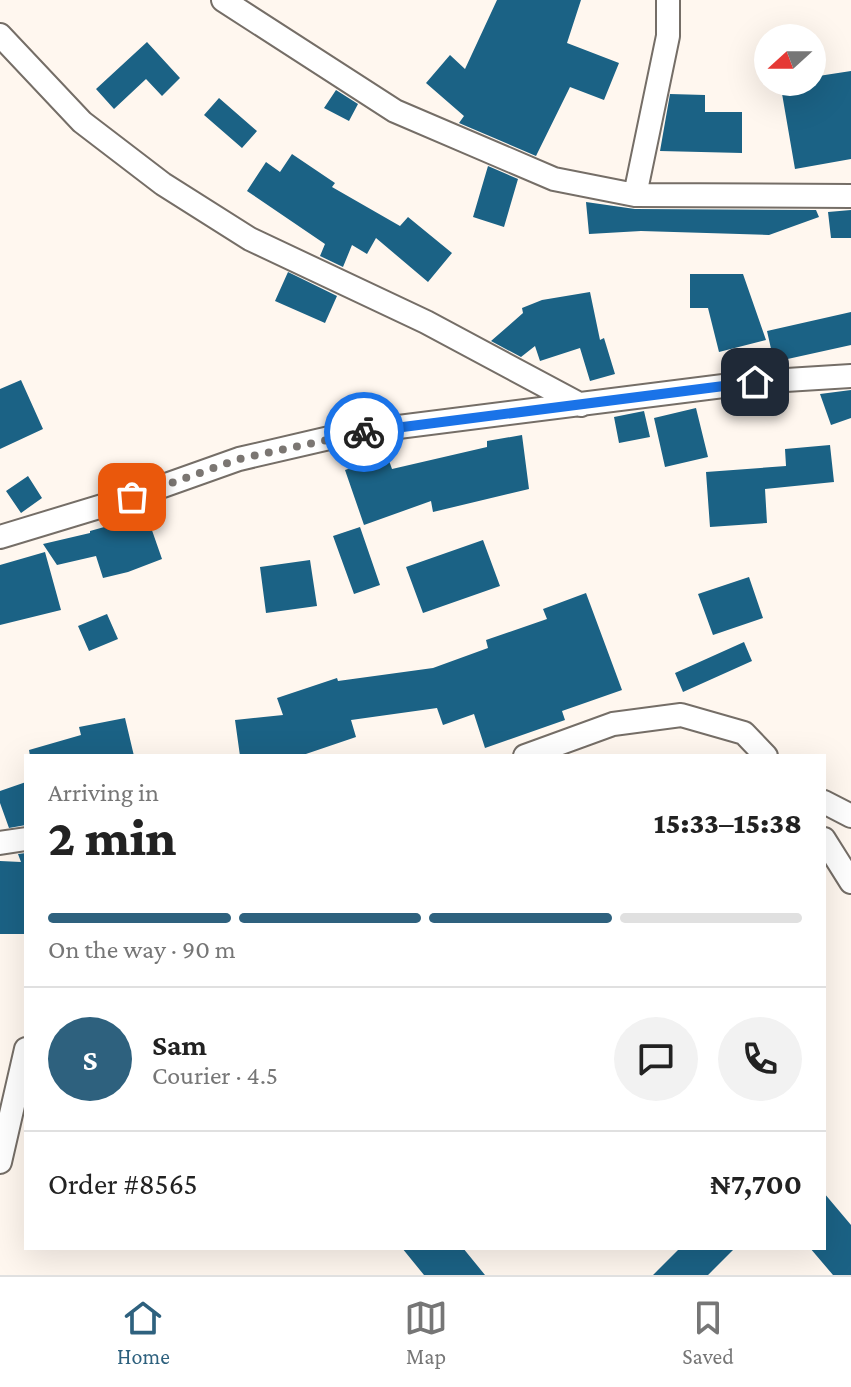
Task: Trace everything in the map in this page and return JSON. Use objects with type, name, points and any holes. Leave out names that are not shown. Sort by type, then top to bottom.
[{"type":"street","points":[[223,0],[395,111],[554,179],[635,195],[851,196]]},
{"type":"street","points":[[635,195],[668,36],[668,0]]},
{"type":"street","points":[[0,35],[82,122],[163,184],[237,231],[426,322],[581,405]]},
{"type":"street","points":[[0,537],[132,497],[239,459],[351,433],[755,382],[851,376]]},
{"type":"street","points":[[530,754],[613,724],[681,715],[744,733],[764,754]]},
{"type":"street","points":[[826,803],[851,816]]},
{"type":"street","points":[[0,843],[24,839]]},
{"type":"street","points":[[826,842],[851,882]]},
{"type":"street","points":[[0,1162],[24,1058]]},
{"type":"building","points":[[497,0],[581,0],[567,43],[619,63],[604,100],[570,87],[536,156],[459,123],[464,116],[426,83],[450,55],[465,69]]},
{"type":"building","points":[[147,42],[180,78],[162,96],[146,79],[114,109],[96,89]]},
{"type":"building","points":[[851,71],[851,159],[795,169],[782,96],[826,96],[826,75]]},
{"type":"building","points":[[336,90],[358,104],[349,121],[324,108]]},
{"type":"building","points":[[670,94],[705,95],[705,112],[742,112],[742,153],[660,151]]},
{"type":"building","points":[[219,98],[257,131],[242,148],[204,115]]},
{"type":"building","points":[[292,154],[335,183],[332,187],[400,226],[408,217],[452,253],[428,282],[376,238],[367,254],[352,245],[343,267],[320,256],[325,244],[247,191],[266,162],[280,172]]},
{"type":"building","points":[[488,166],[518,179],[504,227],[473,217]]},
{"type":"building","points":[[586,202],[635,209],[816,210],[819,217],[769,235],[641,231],[589,234]]},
{"type":"building","points":[[851,210],[851,238],[831,238],[828,212]]},
{"type":"building","points":[[288,272],[337,296],[325,323],[275,301]]},
{"type":"building","points":[[690,274],[743,274],[766,340],[719,352],[708,308],[690,308]]},
{"type":"building","points":[[590,292],[600,340],[604,338],[615,374],[590,381],[580,348],[540,361],[535,346],[521,357],[491,341],[523,313],[522,308],[542,300]]},
{"type":"building","points":[[851,312],[851,345],[774,362],[767,331]]},
{"type":"building","points":[[21,380],[43,429],[0,449],[0,389]]},
{"type":"building","points":[[851,390],[851,418],[831,425],[820,394]]},
{"type":"building","points":[[696,408],[708,457],[665,467],[654,418]]},
{"type":"building","points":[[644,411],[650,437],[619,443],[614,417]]},
{"type":"building","points":[[522,435],[529,489],[433,512],[431,501],[364,525],[345,470],[387,455],[392,469],[487,447],[487,441]]},
{"type":"building","points":[[830,445],[834,482],[765,489],[767,523],[710,527],[706,472],[786,466],[785,449]]},
{"type":"building","points":[[28,476],[42,498],[21,513],[6,491]]},
{"type":"building","points":[[147,516],[162,559],[128,572],[103,578],[96,556],[57,565],[43,544],[115,524],[116,527]]},
{"type":"building","points":[[360,527],[380,585],[354,594],[333,536]]},
{"type":"building","points":[[483,540],[500,586],[423,613],[406,567]]},
{"type":"building","points":[[45,552],[61,610],[0,625],[0,565]]},
{"type":"building","points":[[310,560],[317,606],[266,613],[260,567]]},
{"type":"building","points":[[749,577],[763,618],[713,635],[698,594]]},
{"type":"building","points":[[586,593],[622,690],[562,711],[565,720],[485,748],[474,714],[443,725],[437,708],[351,720],[356,737],[306,754],[240,754],[235,720],[283,715],[277,698],[337,678],[338,681],[433,668],[488,648],[486,640],[547,619],[543,609]]},
{"type":"building","points":[[107,614],[118,639],[89,651],[78,626]]},
{"type":"building","points":[[744,642],[752,661],[683,692],[675,673]]},
{"type":"building","points":[[125,718],[134,754],[30,754],[29,750],[81,735],[79,727]]},
{"type":"building","points":[[24,783],[24,825],[9,828],[0,803],[0,791]]},
{"type":"building","points":[[24,853],[24,934],[0,934],[0,861],[21,862],[18,854]]},
{"type":"building","points":[[826,1195],[851,1225],[851,1275],[833,1275],[812,1250],[826,1250]]},
{"type":"building","points":[[404,1250],[465,1250],[485,1275],[424,1275]]},
{"type":"building","points":[[678,1250],[733,1250],[708,1275],[653,1275]]},
{"type":"way so far","points":[[132,497],[239,459],[364,432]]},
{"type":"route","points":[[364,432],[755,382]]}]
